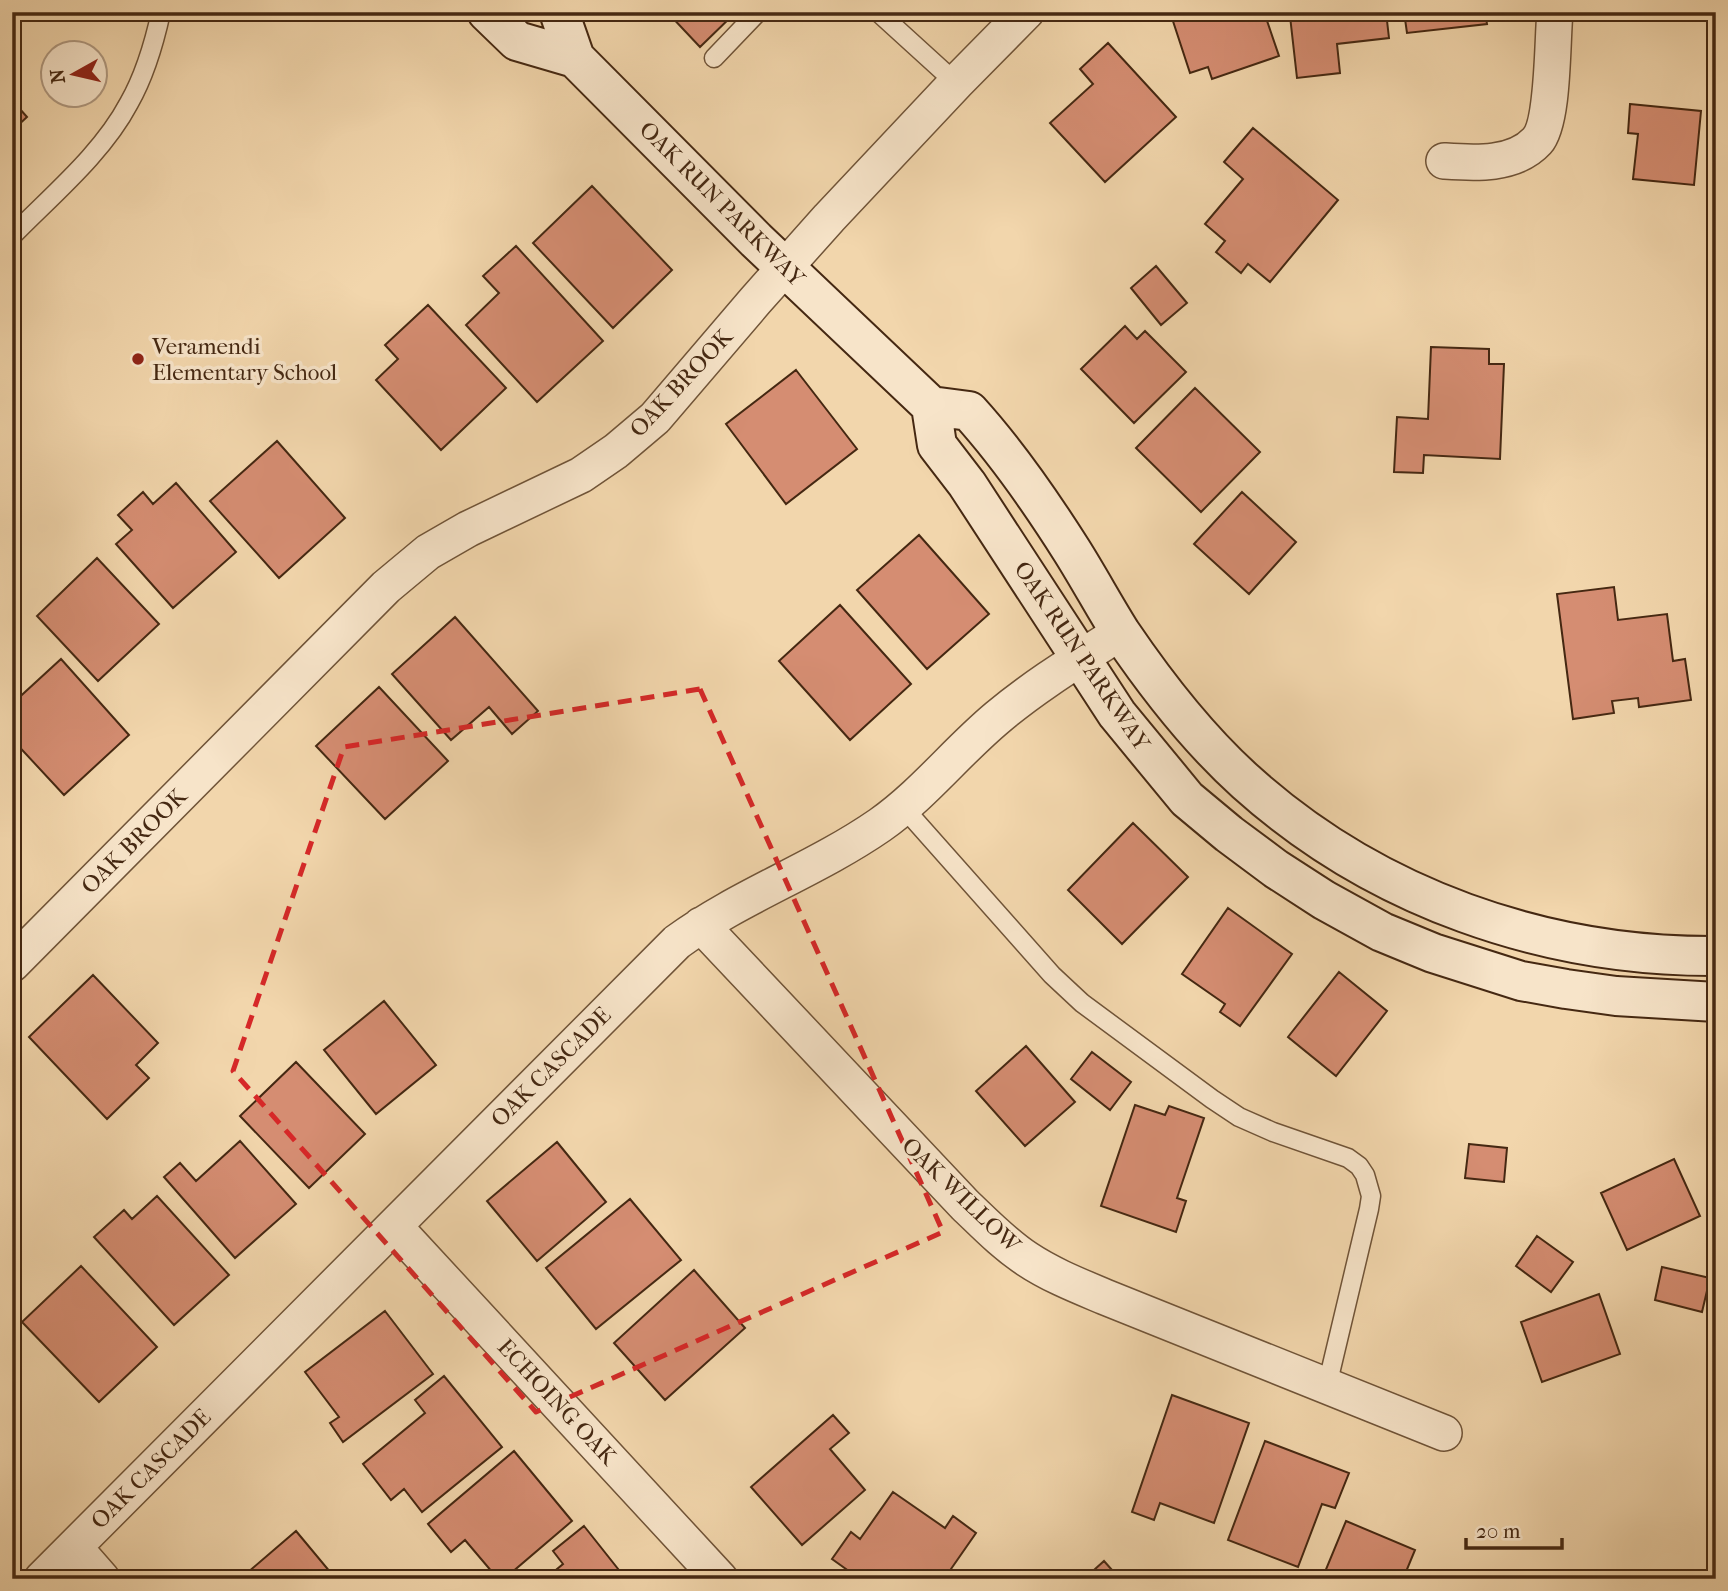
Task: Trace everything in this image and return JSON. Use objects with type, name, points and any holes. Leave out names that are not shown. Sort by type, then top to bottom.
[{"type":"street","name":"OAK RUN PARKWAY","points":[[487,12],[517,41],[575,58]]},
{"type":"street","name":"OAK RUN PARKWAY","points":[[559,12],[575,58],[786,268],[931,406],[969,411],[990,434],[1042,505],[1121,632],[1170,699],[1246,782],[1297,823],[1387,879],[1433,901],[1492,923],[1541,938],[1631,953],[1716,956]]},
{"type":"street","name":"OAK BROOK","points":[[12,964],[244,707],[428,552],[468,529],[581,475],[616,451],[655,418],[754,301],[829,218],[1026,12]]},
{"type":"street","points":[[1444,161],[1474,163],[1503,159],[1528,148],[1539,139],[1548,113],[1555,12]]},
{"type":"street","name":"OAK RUN PARKWAY","points":[[931,406],[937,445],[967,484],[1117,714],[1187,799],[1276,869],[1371,925],[1433,953],[1521,981],[1616,996],[1716,1002]]},
{"type":"street","name":"OAK CASCADE","points":[[42,1579],[677,942],[701,925],[852,843],[904,807],[998,716],[1121,632]]},
{"type":"street","name":"OAK WILLOW","points":[[701,925],[965,1205],[997,1236],[1028,1260],[1105,1297],[1444,1433]]},
{"type":"street","name":"ECHOING OAK","points":[[394,1226],[720,1579]]},
{"type":"street","points":[[74,1547],[102,1579]]},
{"type":"lane","points":[[12,236],[103,141],[129,104],[153,48],[161,12]]},
{"type":"lane","points":[[715,58],[758,12]]},
{"type":"lane","points":[[878,12],[956,83]]},
{"type":"lane","points":[[904,807],[1052,975],[1082,1003],[1212,1100],[1240,1117],[1273,1132],[1348,1158],[1359,1166],[1369,1185],[1371,1196],[1327,1386]]},
{"type":"highlighted area","points":[[700,689],[943,1232],[536,1412],[233,1071],[344,747]]},
{"type":"building","points":[[667,12],[736,12],[700,47]]},
{"type":"building","points":[[1170,12],[1264,12],[1279,56],[1212,79],[1208,67],[1190,73]]},
{"type":"building","points":[[1314,12],[1386,12],[1389,38],[1337,44],[1340,73],[1297,78],[1290,16]]},
{"type":"building","points":[[1404,12],[1485,12],[1487,24],[1407,33]]},
{"type":"building","points":[[1108,43],[1176,117],[1105,182],[1050,123],[1093,84],[1080,69]]},
{"type":"building","points":[[12,100],[27,117],[12,131]]},
{"type":"building","points":[[1630,104],[1701,111],[1694,185],[1633,179],[1638,134],[1628,133]]},
{"type":"building","points":[[1253,128],[1338,200],[1270,282],[1248,264],[1241,273],[1216,252],[1225,241],[1205,224],[1243,179],[1224,162]]},
{"type":"building","points":[[592,186],[672,270],[613,328],[533,243]]},
{"type":"building","points":[[516,246],[603,341],[537,402],[466,325],[499,293],[483,276]]},
{"type":"building","points":[[1156,266],[1187,303],[1161,325],[1131,288]]},
{"type":"building","points":[[428,305],[506,388],[441,450],[376,380],[398,359],[385,345]]},
{"type":"building","points":[[1125,326],[1137,339],[1145,331],[1186,372],[1134,423],[1081,369]]},
{"type":"building","points":[[1431,347],[1489,349],[1489,364],[1504,364],[1500,459],[1424,455],[1423,473],[1394,472],[1397,417],[1428,419]]},
{"type":"building","points":[[796,370],[857,449],[786,504],[726,424]]},
{"type":"building","points":[[1195,388],[1260,452],[1201,512],[1136,448]]},
{"type":"building","points":[[277,441],[345,518],[279,578],[210,501]]},
{"type":"building","points":[[176,483],[236,552],[173,608],[116,544],[132,530],[118,515],[143,492],[153,504]]},
{"type":"building","points":[[1242,492],[1296,542],[1249,594],[1194,544]]},
{"type":"building","points":[[919,535],[989,614],[927,669],[857,590]]},
{"type":"building","points":[[97,558],[159,624],[98,681],[37,616]]},
{"type":"building","points":[[1614,587],[1618,620],[1667,614],[1673,661],[1685,659],[1691,700],[1639,707],[1638,698],[1612,701],[1614,713],[1573,719],[1557,594]]},
{"type":"building","points":[[840,605],[911,684],[850,740],[779,661]]},
{"type":"building","points":[[455,617],[538,711],[512,734],[489,707],[451,740],[392,674]]},
{"type":"building","points":[[61,659],[129,735],[64,795],[12,739],[12,704]]},
{"type":"building","points":[[379,687],[448,761],[385,819],[316,746]]},
{"type":"building","points":[[1133,823],[1188,877],[1122,944],[1068,890]]},
{"type":"building","points":[[1228,908],[1292,954],[1240,1026],[1220,1012],[1225,1004],[1182,974]]},
{"type":"building","points":[[1339,972],[1387,1011],[1336,1076],[1288,1037]]},
{"type":"building","points":[[93,975],[158,1043],[136,1065],[149,1078],[107,1119],[29,1037]]},
{"type":"building","points":[[384,1001],[436,1065],[376,1114],[324,1050]]},
{"type":"building","points":[[1026,1046],[1075,1102],[1025,1146],[976,1091]]},
{"type":"building","points":[[1092,1052],[1131,1082],[1110,1110],[1071,1079]]},
{"type":"building","points":[[296,1062],[365,1134],[309,1188],[240,1116]]},
{"type":"building","points":[[1135,1105],[1165,1115],[1169,1106],[1204,1118],[1177,1198],[1186,1201],[1176,1232],[1101,1206]]},
{"type":"building","points":[[240,1141],[296,1204],[235,1258],[164,1177],[180,1163],[196,1181]]},
{"type":"building","points":[[557,1142],[606,1202],[537,1261],[487,1201]]},
{"type":"building","points":[[1469,1144],[1507,1148],[1504,1182],[1465,1178]]},
{"type":"building","points":[[1674,1159],[1700,1216],[1627,1250],[1601,1193]]},
{"type":"building","points":[[157,1196],[229,1275],[174,1325],[94,1237],[124,1210],[132,1219]]},
{"type":"building","points":[[630,1199],[681,1260],[596,1329],[546,1268]]},
{"type":"building","points":[[1537,1236],[1573,1262],[1551,1292],[1516,1266]]},
{"type":"building","points":[[81,1266],[157,1347],[99,1402],[22,1322]]},
{"type":"building","points":[[1662,1267],[1710,1278],[1702,1312],[1655,1300]]},
{"type":"building","points":[[694,1270],[745,1328],[665,1400],[614,1343]]},
{"type":"building","points":[[1599,1294],[1620,1354],[1542,1382],[1521,1322]]},
{"type":"building","points":[[385,1311],[433,1374],[343,1442],[330,1423],[339,1417],[305,1372]]},
{"type":"building","points":[[444,1376],[502,1447],[422,1512],[404,1489],[391,1500],[363,1464],[425,1413],[415,1400]]},
{"type":"building","points":[[1172,1395],[1249,1423],[1214,1523],[1160,1503],[1154,1520],[1132,1512]]},
{"type":"building","points":[[833,1415],[849,1433],[830,1449],[865,1490],[802,1545],[751,1487]]},
{"type":"building","points":[[1265,1441],[1349,1473],[1335,1508],[1322,1504],[1298,1567],[1228,1540]]},
{"type":"building","points":[[514,1451],[572,1521],[504,1579],[498,1579],[465,1540],[451,1552],[428,1524]]},
{"type":"building","points":[[893,1492],[945,1528],[953,1516],[976,1533],[944,1579],[860,1579],[832,1559],[851,1532],[860,1539]]},
{"type":"building","points":[[1346,1521],[1415,1550],[1403,1579],[1322,1579]]},
{"type":"building","points":[[584,1526],[626,1579],[545,1579],[563,1564],[553,1551]]},
{"type":"building","points":[[296,1531],[336,1579],[240,1579]]},
{"type":"building","points":[[1104,1561],[1120,1579],[1084,1579]]},
{"type":"place","name":"Veramendi Elementary School","points":[[138,359]]}]
